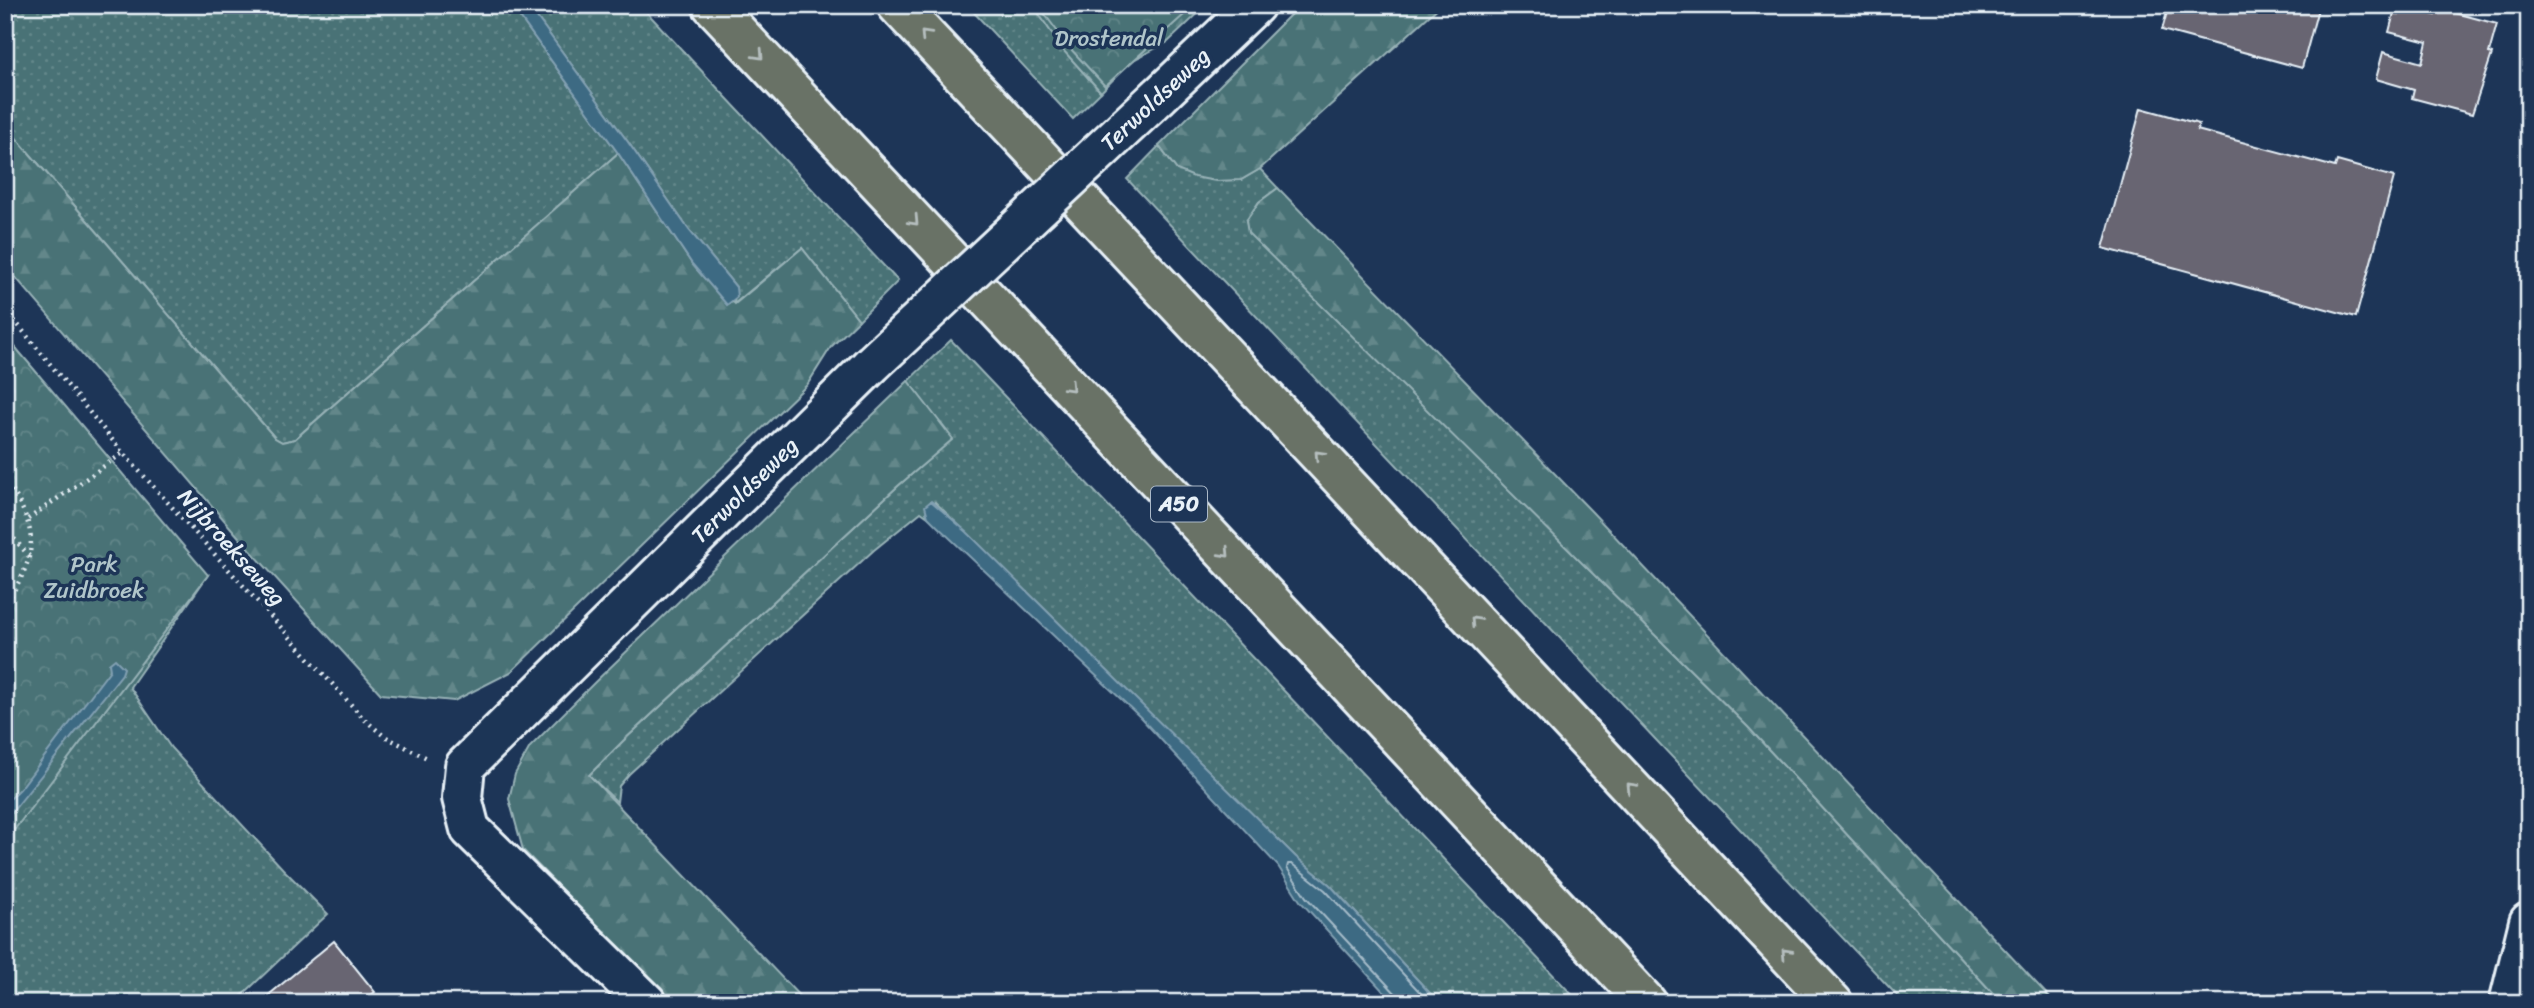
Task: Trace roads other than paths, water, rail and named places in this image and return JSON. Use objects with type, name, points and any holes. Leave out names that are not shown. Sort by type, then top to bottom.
[{"type":"highway","name":"A50","points":[[712,5],[1647,1003]]},
{"type":"highway","points":[[897,5],[1833,1003]]},
{"type":"street","name":"Terwoldseweg","points":[[646,1003],[470,829],[462,798],[465,766],[871,365],[1255,5]]},
{"type":"street","points":[[2509,1003],[2529,922]]},
{"type":"water","points":[[511,5],[528,5],[689,230],[736,287],[737,297],[727,305],[692,264],[618,153]]},
{"type":"water","points":[[931,501],[967,532],[1296,857],[1330,885],[1439,1003],[1394,1003],[1300,901],[1278,866],[1140,717],[928,517],[925,506]]},
{"type":"water","points":[[115,659],[124,668],[122,674],[5,821],[5,800],[20,789],[110,670],[109,664]]},
{"type":"park label","name":"Drostendal","points":[[1109,38]]},
{"type":"park label","name":"Park Zuidbroek","points":[[94,577]]}]
